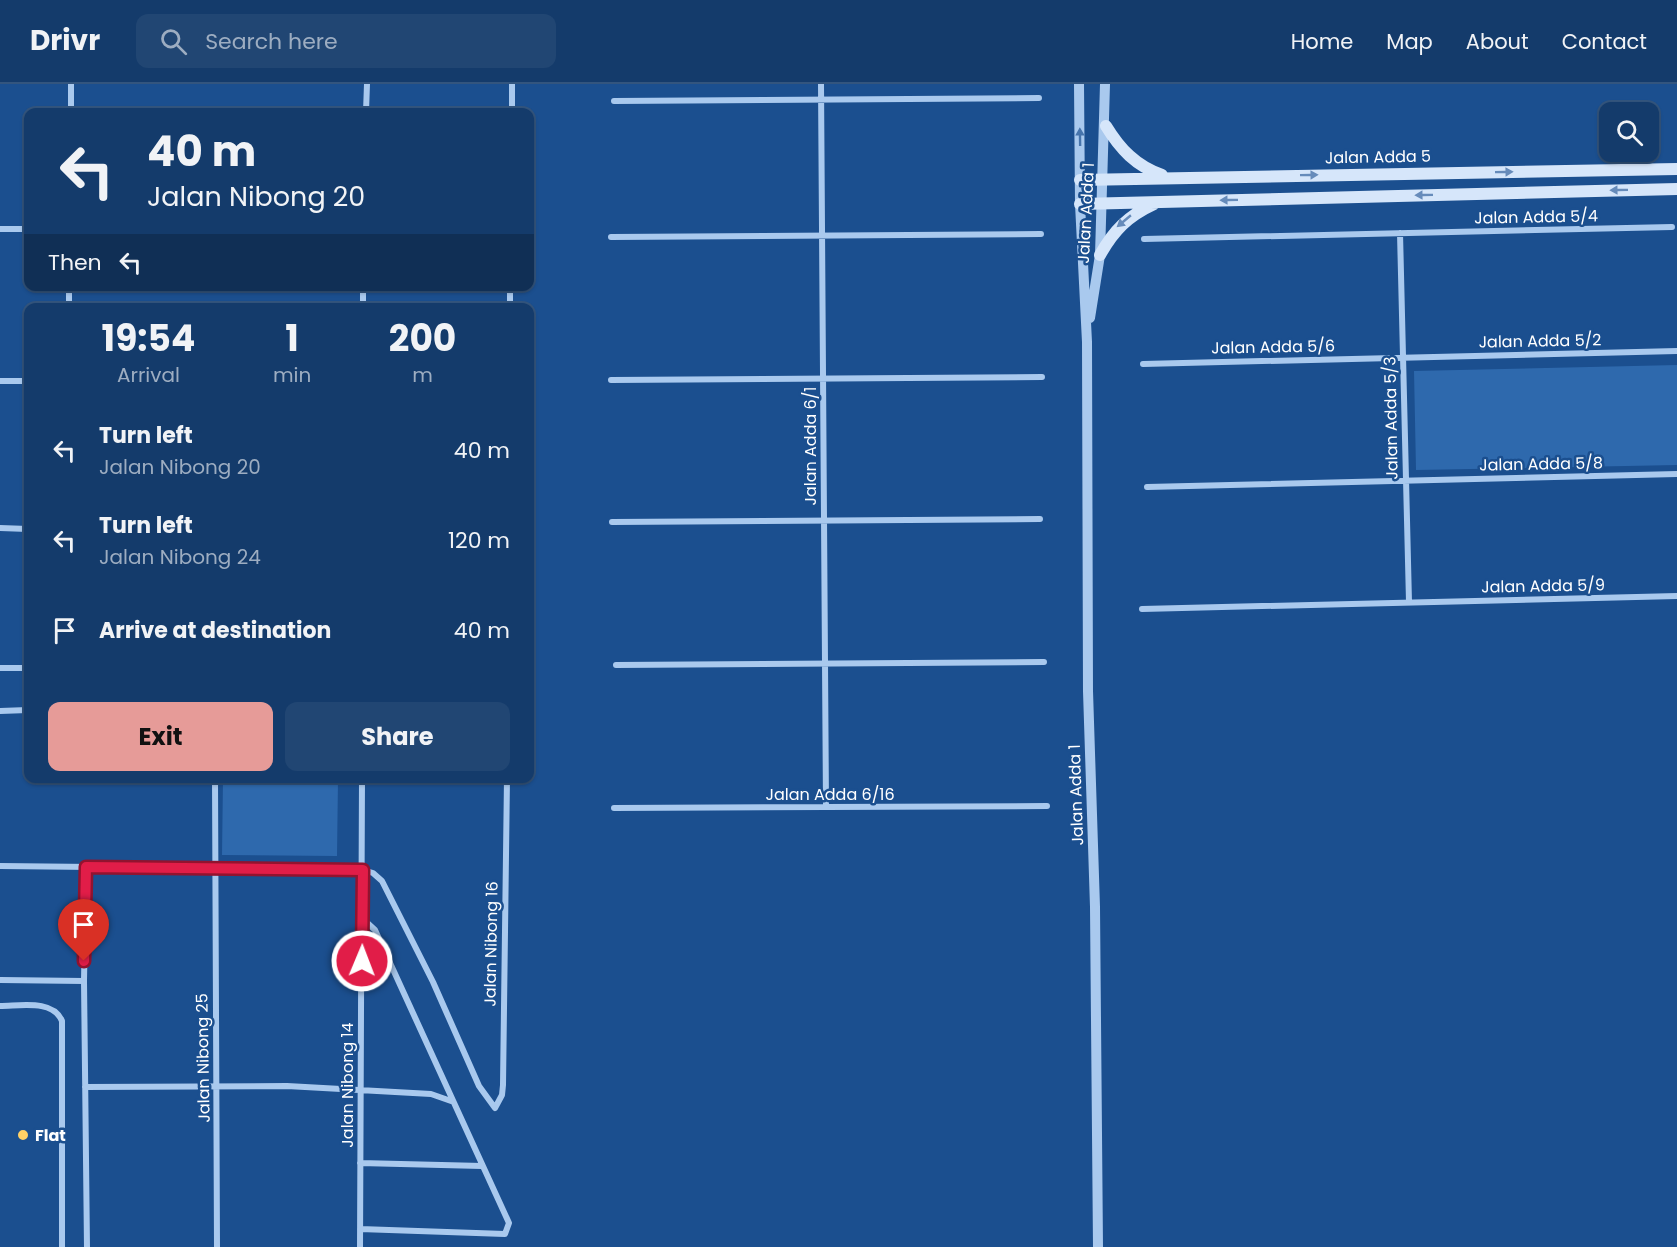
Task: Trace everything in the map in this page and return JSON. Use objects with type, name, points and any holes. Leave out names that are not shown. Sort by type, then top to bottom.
[{"type":"main road","points":[[1106,126],[1119,146],[1133,160],[1152,172],[1168,177]]},
{"type":"main road","name":"Jalan Adda 5","points":[[1080,180],[1677,169]]},
{"type":"main road","points":[[1080,204],[1677,189]]},
{"type":"main road","points":[[1100,255],[1114,230],[1135,213],[1161,201]]},
{"type":"street","points":[[71,84],[71,108]]},
{"type":"street","points":[[366,108],[367,84]]},
{"type":"street","points":[[512,84],[512,108]]},
{"type":"street","name":"Jalan Adda 6/1","points":[[821,84],[826,807]]},
{"type":"street","name":"Jalan Adda 1","points":[[1079,84],[1080,204],[1087,342],[1088,691],[1095,907],[1098,1247]]},
{"type":"street","name":"Jalan Adda 1","points":[[1087,342],[1100,255],[1106,126],[1105,84]]},
{"type":"street","points":[[614,101],[1039,98]]},
{"type":"street","name":"Jalan Adda 5/4","points":[[1144,239],[1672,227]]},
{"type":"street","points":[[0,229],[24,229]]},
{"type":"street","name":"Jalan Adda 5/3","points":[[1400,233],[1409,602]]},
{"type":"street","points":[[611,237],[1041,234]]},
{"type":"street","name":"Jalan Adda 5/2","points":[[1403,357],[1677,351]]},
{"type":"street","name":"Jalan Adda 5/6","points":[[1143,364],[1403,357]]},
{"type":"street","points":[[611,380],[1042,377]]},
{"type":"street","points":[[0,381],[24,381]]},
{"type":"street","name":"Jalan Adda 5/8","points":[[1147,486],[1677,474]]},
{"type":"street","points":[[612,522],[1040,519]]},
{"type":"street","points":[[0,528],[24,529]]},
{"type":"street","name":"Jalan Adda 5/9","points":[[1409,602],[1677,596]]},
{"type":"street","points":[[1142,609],[1409,602]]},
{"type":"street","points":[[616,665],[1044,662]]},
{"type":"street","points":[[0,668],[24,668]]},
{"type":"street","points":[[0,711],[24,710]]},
{"type":"street","name":"Jalan Nibong 25","points":[[215,783],[217,1247]]},
{"type":"street","name":"Jalan Nibong 14","points":[[360,1247],[362,783]]},
{"type":"street","name":"Jalan Nibong 16","points":[[363,870],[373,873],[382,881],[433,982],[479,1086],[495,1108],[502,1095],[503,1085],[507,783]]},
{"type":"street","name":"Jalan Adda 6/16","points":[[614,808],[1047,806]]},
{"type":"street","points":[[0,866],[363,870]]},
{"type":"street","points":[[86,867],[84,981],[87,1247]]},
{"type":"street","points":[[360,1228],[505,1234],[509,1223],[375,930],[362,918]]},
{"type":"street","points":[[0,980],[84,981]]},
{"type":"street","points":[[0,1006],[48,1006],[58,1012],[62,1021],[62,1247]]},
{"type":"street","points":[[85,1087],[360,1089],[431,1094],[452,1102]]},
{"type":"street","points":[[360,1163],[482,1166]]},
{"type":"shaded area","points":[[1677,365],[1677,465],[1416,470],[1414,371]]},
{"type":"shaded area","points":[[223,783],[338,783],[337,856],[222,855]]},
{"type":"place","name":"Flat","points":[[23,1135]]},
{"type":"route","points":[[84,961],[86,867],[363,870],[362,961]]}]
